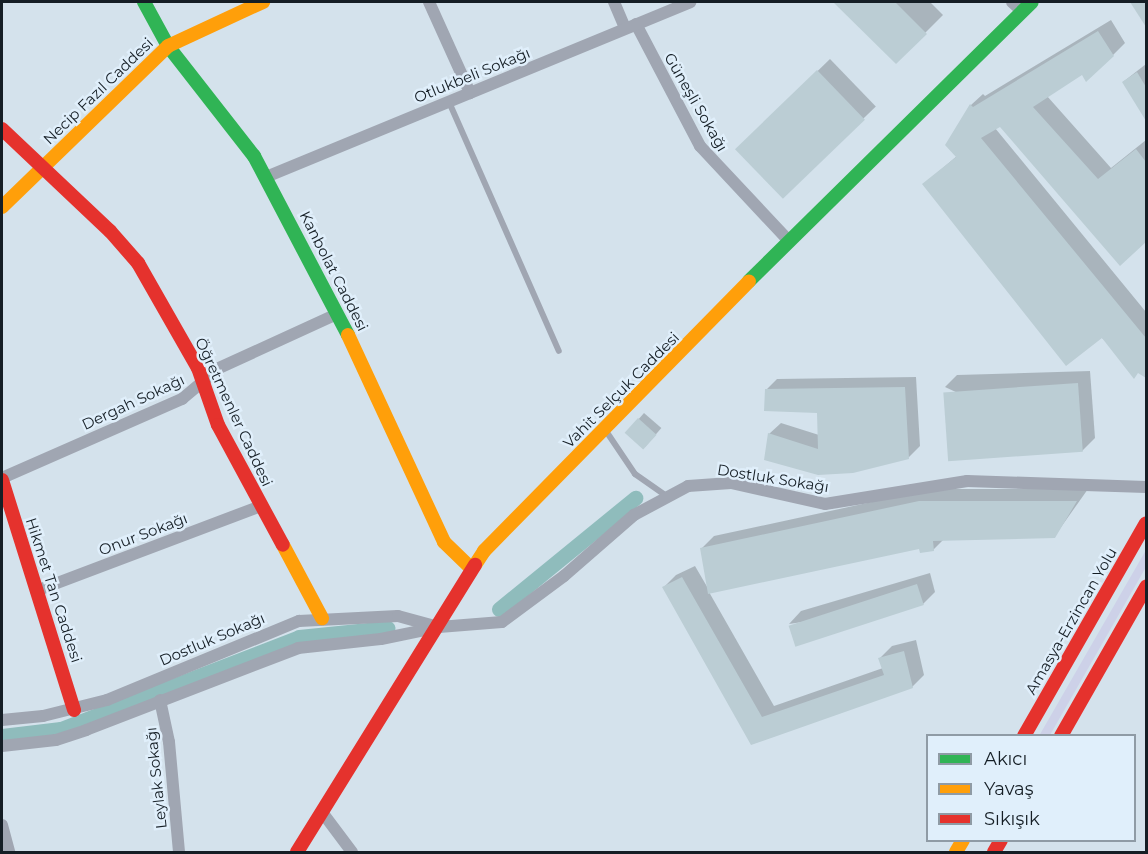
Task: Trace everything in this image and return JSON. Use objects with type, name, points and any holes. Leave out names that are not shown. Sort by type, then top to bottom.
[{"type":"main road","name":"Kanbolat Caddesi","points":[[144,2],[168,46],[244,140],[266,177],[337,314],[444,542],[471,568]]},
{"type":"main road","name":"Necip Fazıl Caddesi","points":[[2,207],[168,46],[254,3]]},
{"type":"main road","name":"Vahit Selçuk Caddesi","points":[[297,852],[439,627],[471,568],[788,240],[1022,5]]},
{"type":"main road","name":"Öğretmenler Caddesi","points":[[2,129],[138,263],[203,381],[218,425],[322,618]]},
{"type":"main road","name":"Hikmet Tan Caddesi","points":[[2,479],[7,520],[36,591],[74,710]]},
{"type":"main road","name":"Amasya-Erzincan Yolu","points":[[1025,734],[1146,523]]},
{"type":"main road","points":[[1062,734],[1146,587]]},
{"type":"street","points":[[429,2],[470,93]]},
{"type":"street","name":"Güneşli Sokağı","points":[[614,2],[700,146],[724,175],[788,240]]},
{"type":"street","name":"Otlukbeli Sokağı","points":[[266,177],[690,2]]},
{"type":"street","name":"Dergah Sokağı","points":[[2,479],[182,399],[233,360],[337,314]]},
{"type":"street","name":"Dostluk Sokağı","points":[[2,746],[63,738],[298,648],[381,639],[439,627],[502,622],[564,576],[634,515],[666,496],[712,482],[825,504],[967,481],[1146,487]]},
{"type":"street","name":"Onur Sokağı","points":[[36,591],[261,506]]},
{"type":"street","name":"Dostluk Sokağı","points":[[2,720],[74,710],[275,628],[322,618],[398,616],[439,627]]},
{"type":"street","name":"Leylak Sokağı","points":[[160,700],[169,742],[179,852]]},
{"type":"street","points":[[322,812],[352,852]]},
{"type":"street","points":[[2,825],[9,852]]},
{"type":"lane","points":[[449,101],[559,351]]},
{"type":"lane","points":[[606,430],[635,474],[666,496]]},
{"type":"shaded area","points":[[1146,550],[1146,567],[1051,734],[1040,734]]},
{"type":"building","points":[[833,2],[895,2],[927,34],[896,64]]},
{"type":"building","points":[[1130,2],[1146,2],[1146,27]]},
{"type":"building","points":[[1098,31],[1114,56],[1086,82],[1082,75],[1033,107],[1098,179],[1136,149],[1146,162],[1146,242],[1120,266],[1000,127],[981,138],[1146,338],[1146,378],[1138,373],[1134,379],[1102,338],[1066,366],[922,184],[956,157],[945,145],[970,104],[973,107]]},
{"type":"building","points":[[817,70],[865,120],[783,199],[735,149]]},
{"type":"building","points":[[1137,72],[1146,87],[1146,121],[1122,82]]},
{"type":"building","points":[[1078,383],[1083,452],[948,461],[943,392]]},
{"type":"building","points":[[905,387],[909,459],[853,473],[818,475],[764,460],[768,433],[818,449],[817,413],[764,411],[765,389]]},
{"type":"building","points":[[638,418],[657,435],[643,450],[625,433]]},
{"type":"building","points":[[919,501],[1077,501],[1055,538],[933,541],[934,551],[920,553],[919,549],[708,594],[700,548]]},
{"type":"building","points":[[682,577],[762,717],[884,675],[878,658],[904,651],[913,688],[751,745],[662,587]]},
{"type":"building","points":[[917,584],[924,605],[795,647],[789,626]]},
{"type":"waterway","points":[[499,609],[635,498]]},
{"type":"waterway","points":[[2,736],[61,729],[299,637],[388,628]]},
{"type":"traffic: fast","points":[[144,2],[168,46],[254,156],[348,335]]},
{"type":"traffic: fast","points":[[749,281],[1032,2]]},
{"type":"traffic: slow","points":[[2,207],[168,46],[263,2]]},
{"type":"traffic: slow","points":[[475,565],[484,551],[749,281]]},
{"type":"traffic: slow","points":[[348,335],[444,542],[471,568]]},
{"type":"traffic: slow","points":[[283,545],[322,618]]},
{"type":"traffic: slow","points":[[956,852],[962,842]]},
{"type":"traffic: jam","points":[[2,129],[110,231],[138,263],[198,368],[218,425],[283,545]]},
{"type":"traffic: jam","points":[[2,480],[74,710]]},
{"type":"traffic: jam","points":[[1025,734],[1146,523]]},
{"type":"traffic: jam","points":[[297,852],[475,565]]},
{"type":"traffic: jam","points":[[1062,734],[1146,587]]},
{"type":"traffic: jam","points":[[994,852],[1000,842]]}]
